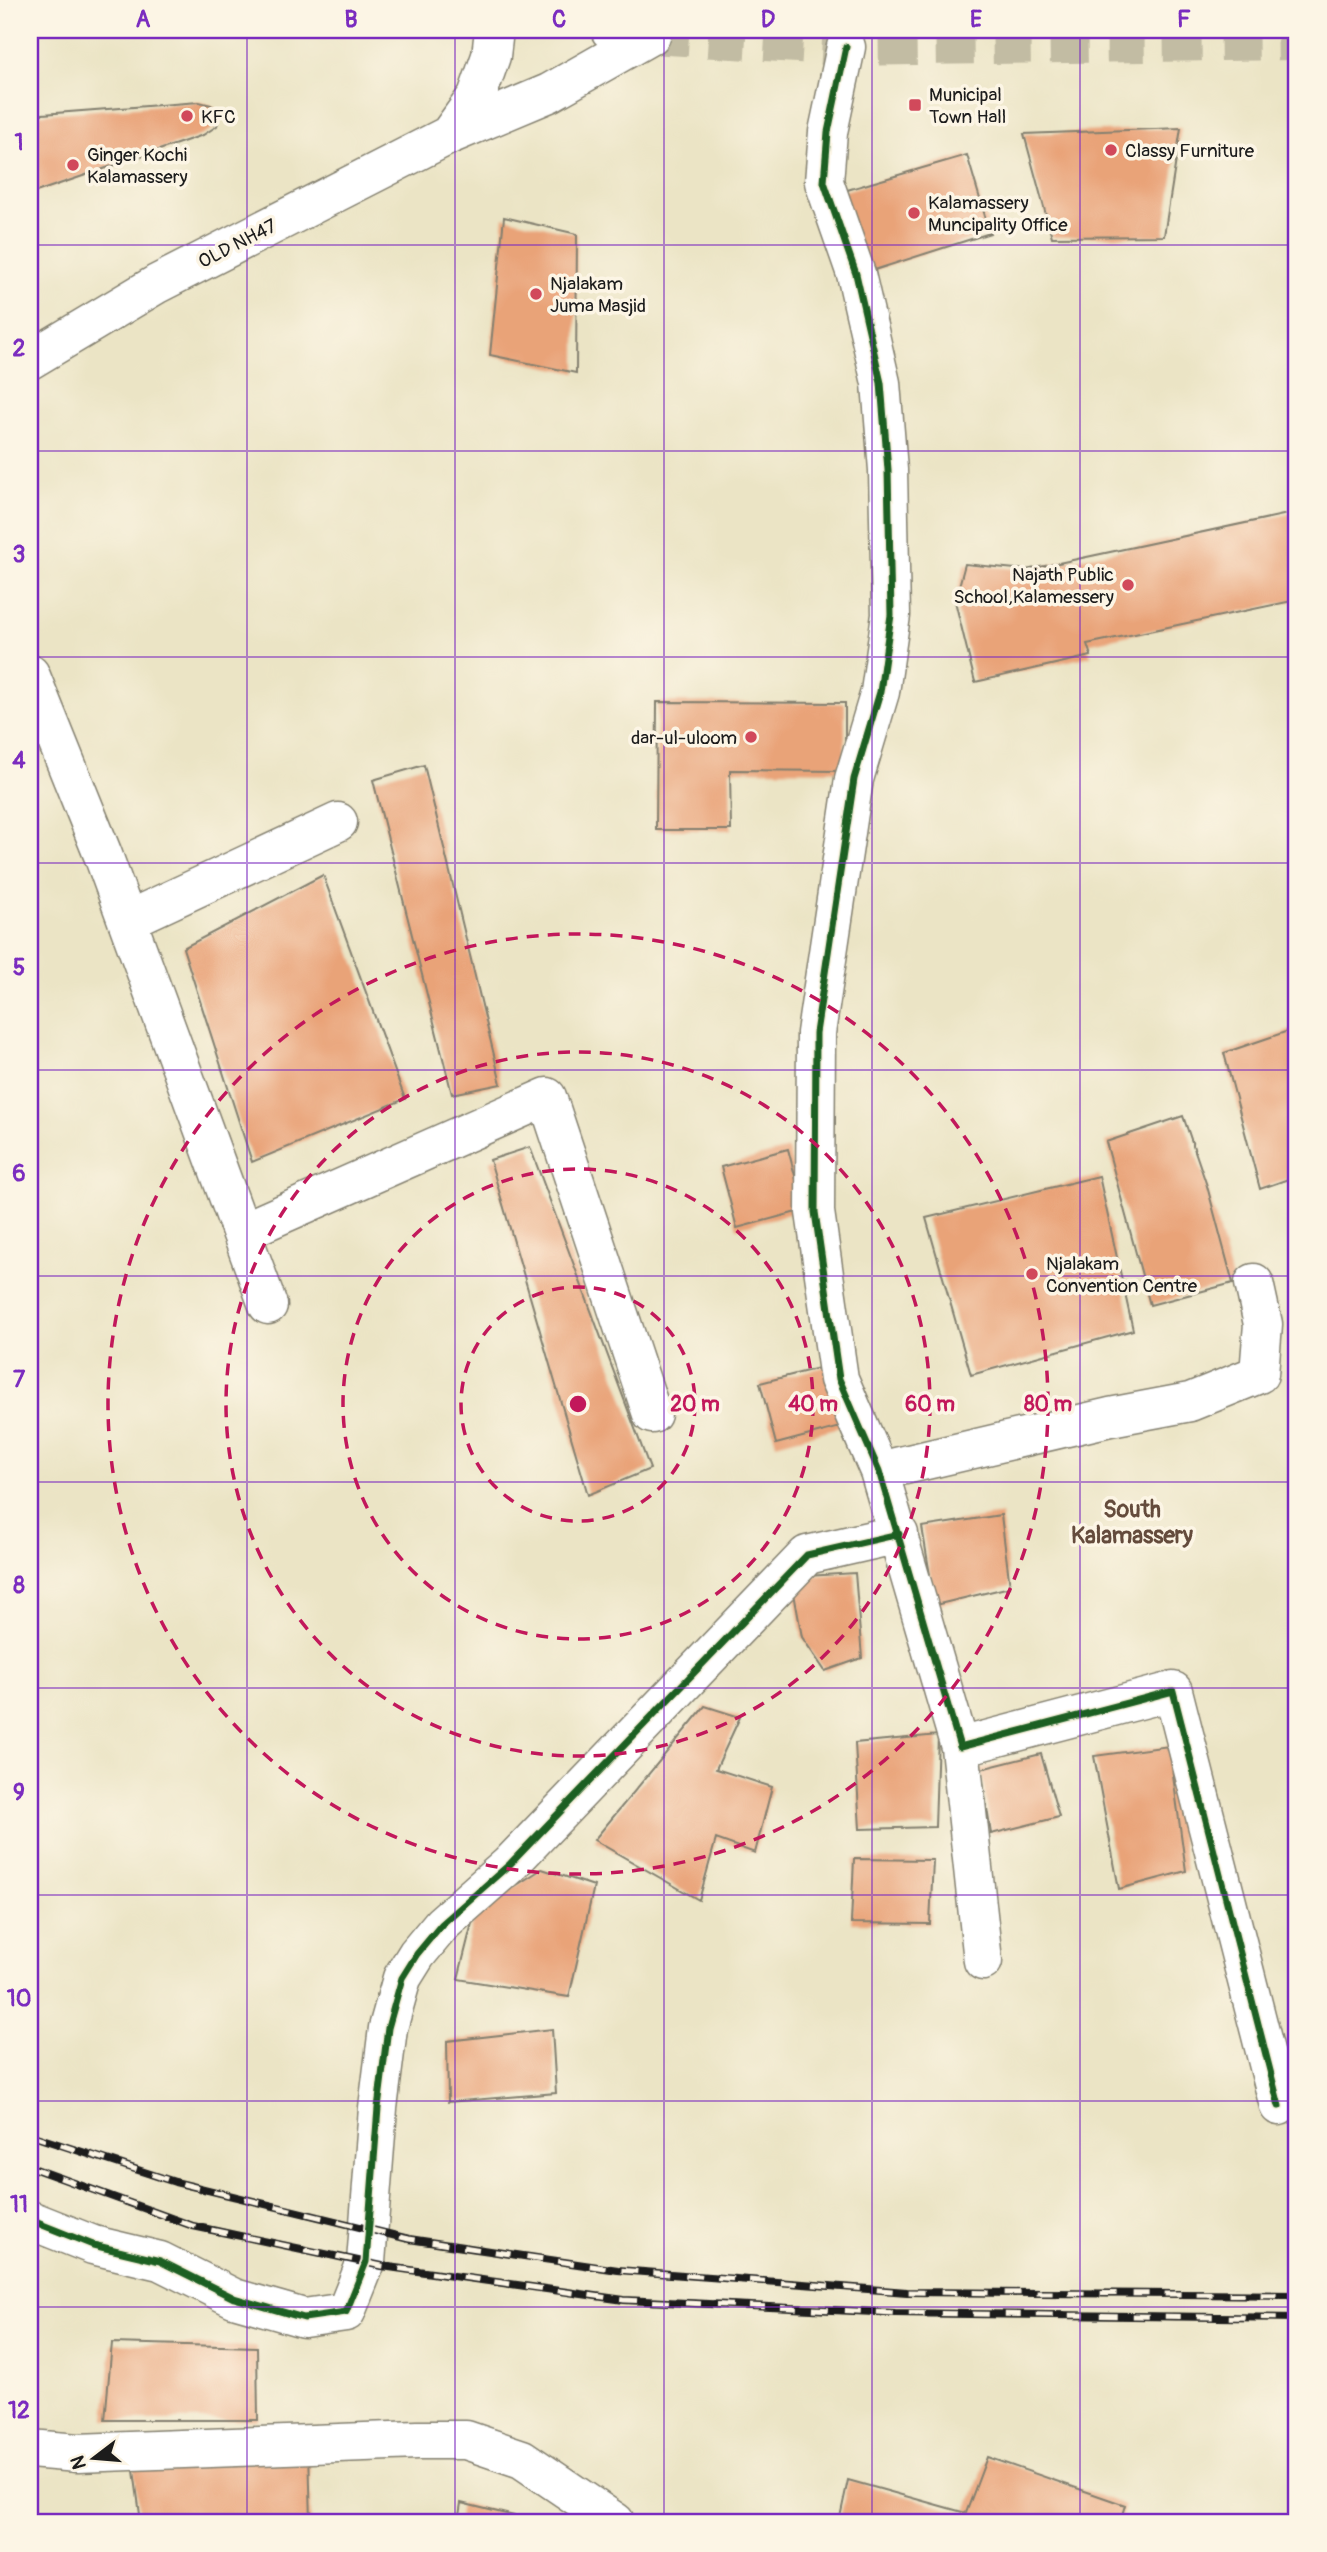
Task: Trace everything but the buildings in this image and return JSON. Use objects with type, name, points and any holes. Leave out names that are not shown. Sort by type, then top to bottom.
[{"type":"main road","points":[[449,135],[477,96],[491,56],[494,30]]},
{"type":"main road","name":"OLD NH47","points":[[30,360],[157,284],[449,135],[549,93],[651,35],[610,30]]},
{"type":"main road","points":[[846,47],[828,132],[824,182],[856,274],[881,383],[888,470],[891,615],[880,692],[854,779],[816,1033],[815,1212],[839,1379],[879,1471],[960,1747],[983,1961]]},
{"type":"main road","points":[[30,674],[128,920],[268,1305]]},
{"type":"main road","points":[[128,920],[338,822]]},
{"type":"main road","points":[[242,1231],[547,1097],[652,1414]]},
{"type":"main road","points":[[879,1471],[1110,1416],[1190,1402],[1259,1374],[1263,1324],[1254,1283]]},
{"type":"main road","points":[[30,2220],[93,2245],[160,2261],[234,2298],[304,2318],[346,2312],[366,2262],[378,2108],[388,2028],[402,1978],[417,1954],[442,1924],[510,1864],[807,1555],[899,1535]]},
{"type":"main road","points":[[960,1747],[1173,1691],[1279,2106]]},
{"type":"main road","points":[[30,2449],[78,2453],[466,2440],[522,2459],[615,2522]]},
{"type":"tunnel","points":[[651,35],[846,47],[1297,41]]},
{"type":"railway","points":[[30,2135],[175,2182],[409,2239],[618,2270],[907,2292],[1297,2295]]},
{"type":"railway","points":[[30,2167],[193,2226],[382,2266],[624,2300],[895,2313],[1297,2318]]},
{"type":"cycle path","points":[[846,47],[828,132],[824,182],[856,274],[881,383],[888,470],[891,615],[880,692],[854,779],[816,1033],[815,1212],[839,1379],[879,1471],[960,1747],[1173,1691],[1279,2106]]},
{"type":"cycle path","points":[[30,2220],[93,2245],[160,2261],[234,2298],[304,2318],[346,2312],[366,2262],[378,2108],[388,2028],[402,1978],[417,1954],[442,1924],[510,1864],[807,1555],[899,1534]]},
{"type":"place","name":"Municipal Town Hall","points":[[915,105]]},
{"type":"place","name":"KFC","points":[[187,116]]},
{"type":"place","name":"Classy Furniture","points":[[1111,150]]},
{"type":"place","name":"Ginger Kochi Kalamassery","points":[[73,165]]},
{"type":"place","name":"Kalamassery Muncipality Office","points":[[914,213]]},
{"type":"place","name":"Njalakam Juma Masjid","points":[[536,294]]},
{"type":"place","name":"Najath Public School,Kalamessery","points":[[1128,585]]},
{"type":"place","name":"dar-ul-uloom","points":[[751,737]]},
{"type":"place","name":"Njalakam Convention Centre","points":[[1032,1274]]},
{"type":"district","name":"South Kalamassery","points":[[1132,1522]]}]
